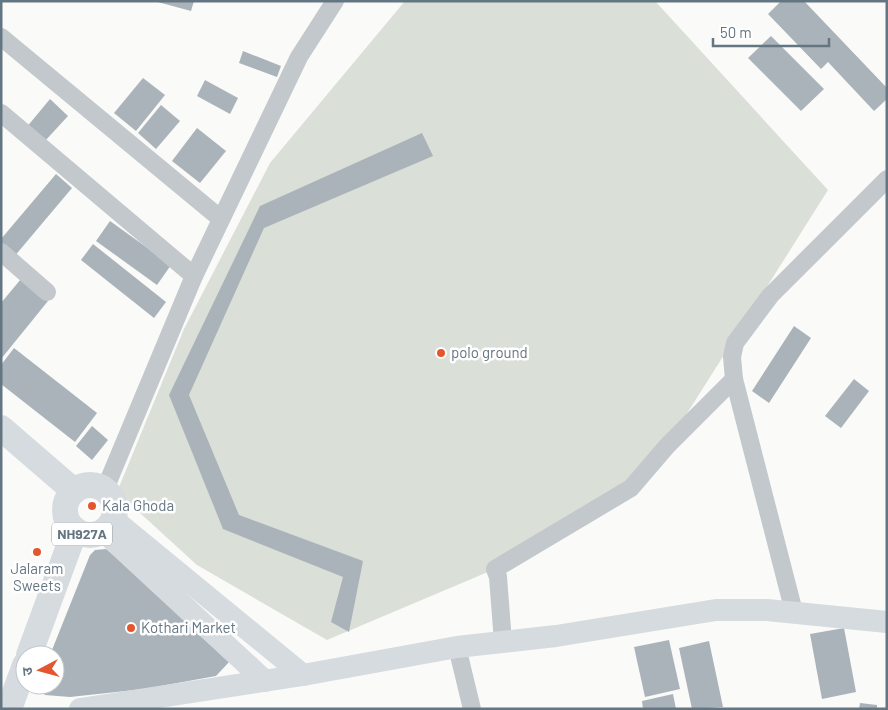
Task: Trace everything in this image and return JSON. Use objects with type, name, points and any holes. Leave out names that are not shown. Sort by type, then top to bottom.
[{"type":"highway","points":[[1,428],[70,496],[86,485],[105,489]]},
{"type":"highway","name":"NH927A","points":[[1,444],[70,496],[65,514],[70,526],[95,529]]},
{"type":"highway","name":"NH927A","points":[[34,645],[95,529],[115,506],[105,489]]},
{"type":"highway","name":"NH927A","points":[[49,645],[95,529]]},
{"type":"highway","points":[[9,709],[15,692]]},
{"type":"highway","points":[[25,709],[30,695]]},
{"type":"main road","points":[[95,529],[303,675]]},
{"type":"main road","points":[[95,529],[265,681]]},
{"type":"main road","points":[[80,709],[303,675],[457,647],[556,636],[716,610],[741,608],[887,622]]},
{"type":"street","points":[[105,489],[194,276],[299,57],[335,1]]},
{"type":"street","points":[[1,37],[221,219]]},
{"type":"street","points":[[1,113],[194,276]]},
{"type":"street","points":[[794,612],[734,379],[732,357],[735,343],[770,296],[887,179]]},
{"type":"street","points":[[1,252],[47,292]]},
{"type":"street","points":[[503,642],[498,577],[495,569],[631,488],[667,446],[734,379]]},
{"type":"street","points":[[457,647],[472,709]]},
{"type":"shaded area","points":[[405,1],[655,1],[828,190],[657,461],[495,569],[327,640],[197,565],[117,492],[184,329],[270,163]]},
{"type":"building","points":[[154,1],[194,1],[191,11]]},
{"type":"building","points":[[781,1],[804,1],[887,88],[887,99],[874,111],[828,62],[821,69],[768,14]]},
{"type":"building","points":[[771,36],[824,89],[801,111],[748,58]]},
{"type":"building","points":[[243,51],[281,66],[277,77],[239,63]]},
{"type":"building","points":[[143,78],[165,95],[136,131],[114,113]]},
{"type":"building","points":[[205,80],[238,98],[230,114],[197,96]]},
{"type":"building","points":[[50,99],[68,116],[44,142],[26,128]]},
{"type":"building","points":[[161,105],[180,121],[156,149],[138,133]]},
{"type":"building","points":[[197,128],[226,151],[200,183],[172,161]]},
{"type":"building","points":[[422,133],[433,156],[264,228],[189,395],[239,515],[363,561],[349,632],[331,622],[343,577],[223,529],[169,395],[260,206]]},
{"type":"building","points":[[56,174],[72,188],[13,258],[1,248],[1,239]]},
{"type":"building","points":[[110,221],[171,265],[157,285],[96,241]]},
{"type":"building","points":[[93,244],[166,302],[154,318],[81,260]]},
{"type":"building","points":[[21,279],[48,301],[1,359],[1,303]]},
{"type":"building","points":[[794,326],[811,338],[769,403],[752,391]]},
{"type":"building","points":[[14,348],[97,413],[75,442],[1,384],[1,365]]},
{"type":"building","points":[[854,379],[869,391],[841,428],[825,416]]},
{"type":"building","points":[[92,426],[108,440],[92,460],[76,446]]},
{"type":"building","name":"Kothari Market","points":[[106,549],[115,556],[229,662],[216,676],[144,689],[70,697],[45,695],[65,695],[65,645],[54,645],[90,555],[95,550]]},
{"type":"building","points":[[844,628],[856,692],[822,699],[810,634]]},
{"type":"building","points":[[669,640],[680,689],[645,697],[634,647]]},
{"type":"building","points":[[709,641],[723,707],[692,709],[679,648]]},
{"type":"building","points":[[673,694],[676,709],[643,709],[642,701]]},
{"type":"building","points":[[860,703],[877,705],[877,709],[859,709]]},
{"type":"place","name":"polo ground","points":[[441,353]]},
{"type":"place","name":"Kala Ghoda","points":[[92,506]]},
{"type":"place","name":"Jalaram Sweets","points":[[37,552]]},
{"type":"place","name":"Kothari Market","points":[[131,628]]}]
